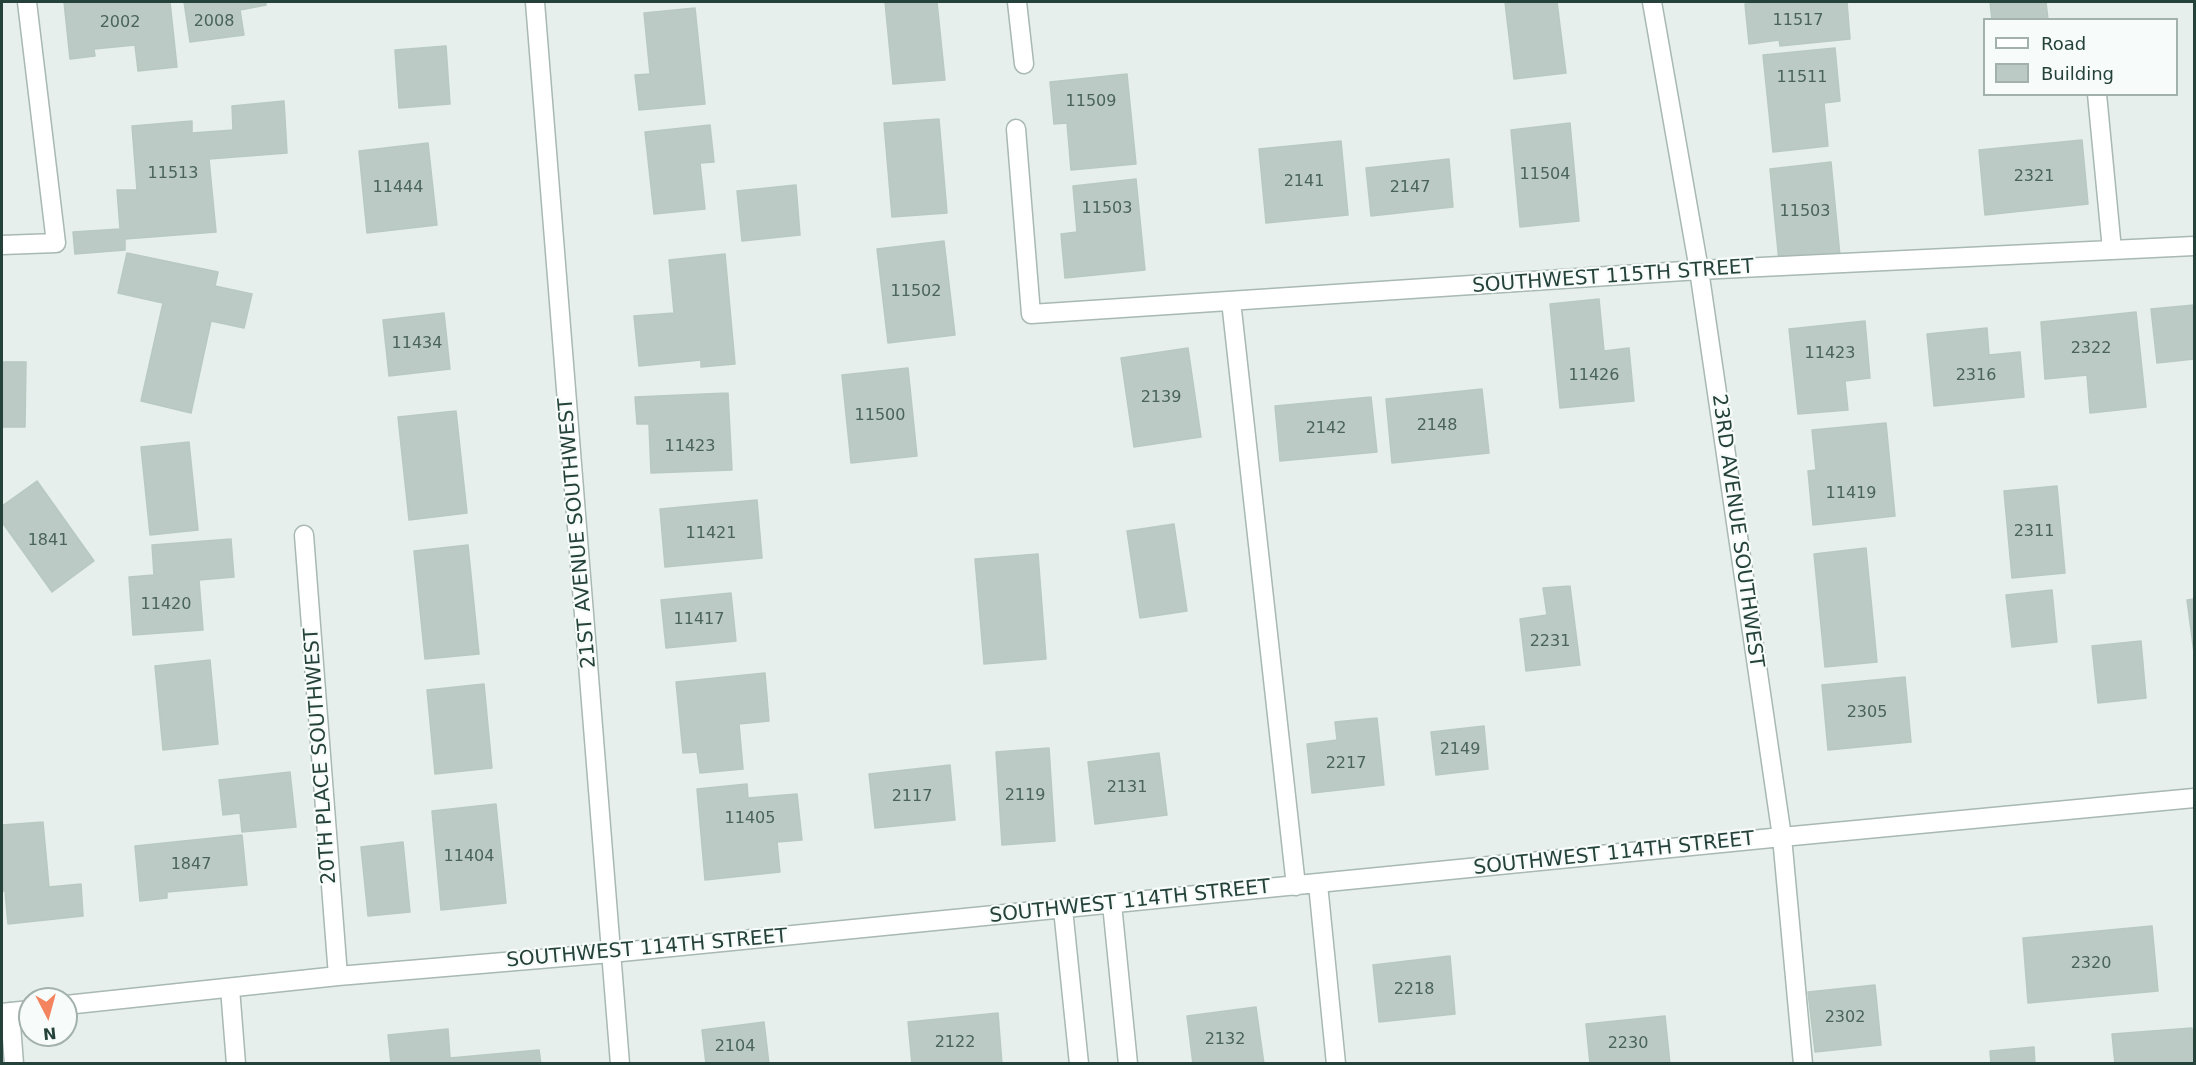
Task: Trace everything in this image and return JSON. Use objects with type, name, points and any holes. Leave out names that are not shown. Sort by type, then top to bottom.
[{"type":"street","points":[[2,245],[56,243],[27,2]]},
{"type":"street","name":"21ST AVENUE SOUTHWEST","points":[[536,2],[620,1064]]},
{"type":"street","points":[[1017,2],[1024,64]]},
{"type":"street","name":"23RD AVENUE SOUTHWEST","points":[[1652,2],[1699,270],[1782,837],[1803,1064]]},
{"type":"street","points":[[2097,96],[2112,250]]},
{"type":"street","name":"SOUTHWEST 115TH STREET","points":[[1016,129],[1031,314],[1699,270],[2194,246]]},
{"type":"street","points":[[1231,301],[1296,886]]},
{"type":"street","name":"20TH PLACE SOUTHWEST","points":[[304,535],[338,976]]},
{"type":"street","name":"SOUTHWEST 114TH STREET","points":[[78,1004],[338,976],[611,953],[2194,798]]},
{"type":"street","points":[[1318,884],[1336,1064]]},
{"type":"street","points":[[1112,904],[1128,1064]]},
{"type":"street","points":[[1063,909],[1079,1064]]},
{"type":"street","points":[[230,988],[236,1064]]},
{"type":"street","points":[[6,1013],[14,1064]]},
{"type":"building","points":[[64,2],[170,2],[177,67],[138,71],[135,45],[94,49],[95,56],[70,59]]},
{"type":"building","points":[[184,2],[266,2],[266,5],[240,10],[244,35],[190,42]]},
{"type":"building","points":[[885,2],[937,2],[945,80],[893,84]]},
{"type":"building","points":[[1505,2],[1557,2],[1566,73],[1514,79]]},
{"type":"building","points":[[1847,2],[1850,39],[1780,46],[1779,40],[1749,44],[1745,4]]},
{"type":"building","points":[[1990,2],[2046,2],[2048,18],[1992,18]]},
{"type":"building","points":[[695,8],[705,104],[639,110],[635,75],[650,74],[644,13]]},
{"type":"building","points":[[446,46],[450,104],[399,108],[395,50]]},
{"type":"building","points":[[1835,48],[1840,101],[1824,103],[1828,146],[1773,152],[1763,55]]},
{"type":"building","points":[[1127,74],[1136,164],[1071,170],[1067,123],[1054,124],[1050,82]]},
{"type":"building","points":[[284,101],[287,153],[209,159],[216,232],[125,239],[125,250],[75,254],[73,232],[120,229],[117,190],[137,190],[132,126],[192,121],[192,133],[233,130],[232,106]]},
{"type":"building","points":[[939,119],[947,213],[892,217],[884,123]]},
{"type":"building","points":[[1570,123],[1579,221],[1520,227],[1511,130]]},
{"type":"building","points":[[710,125],[714,162],[700,163],[705,209],[654,214],[645,132]]},
{"type":"building","points":[[2082,140],[2088,204],[1985,215],[1979,150]]},
{"type":"building","points":[[1341,141],[1348,215],[1266,223],[1259,149]]},
{"type":"building","points":[[428,143],[437,225],[367,233],[359,151]]},
{"type":"building","points":[[1449,159],[1453,207],[1371,216],[1366,168]]},
{"type":"building","points":[[1831,162],[1840,256],[1779,262],[1770,169]]},
{"type":"building","points":[[1136,179],[1145,270],[1065,278],[1061,234],[1077,232],[1073,186]]},
{"type":"building","points":[[796,185],[800,235],[742,241],[737,191]]},
{"type":"building","points":[[944,241],[955,335],[888,343],[877,249]]},
{"type":"building","points":[[127,253],[218,272],[215,286],[252,294],[244,328],[211,321],[191,413],[141,401],[163,303],[118,293]]},
{"type":"building","points":[[725,254],[735,364],[701,367],[701,360],[639,366],[634,316],[674,313],[669,260]]},
{"type":"building","points":[[1599,299],[1604,351],[1629,348],[1634,401],[1560,408],[1550,304]]},
{"type":"building","points":[[2194,305],[2194,359],[2157,363],[2151,309]]},
{"type":"building","points":[[2136,312],[2146,407],[2090,413],[2087,375],[2045,379],[2041,322]]},
{"type":"building","points":[[444,313],[450,369],[389,376],[383,320]]},
{"type":"building","points":[[1865,321],[1870,378],[1845,381],[1848,410],[1798,414],[1789,329]]},
{"type":"building","points":[[1987,328],[1989,355],[2020,352],[2024,397],[1934,406],[1927,334]]},
{"type":"building","points":[[1188,348],[1201,437],[1134,447],[1121,358]]},
{"type":"building","points":[[2,362],[26,362],[25,427],[2,427]]},
{"type":"building","points":[[908,368],[917,456],[851,463],[842,375]]},
{"type":"building","points":[[1482,389],[1489,453],[1392,463],[1386,399]]},
{"type":"building","points":[[728,393],[732,470],[651,473],[649,424],[637,424],[635,397]]},
{"type":"building","points":[[1371,397],[1377,452],[1280,461],[1275,406]]},
{"type":"building","points":[[456,411],[467,513],[409,520],[398,417]]},
{"type":"building","points":[[1886,423],[1895,516],[1813,525],[1808,471],[1816,470],[1812,430]]},
{"type":"building","points":[[189,442],[198,530],[150,535],[141,447]]},
{"type":"building","points":[[37,481],[94,561],[52,592],[2,522],[2,506]]},
{"type":"building","points":[[2057,486],[2065,573],[2012,578],[2004,491]]},
{"type":"building","points":[[757,500],[762,558],[665,567],[660,509]]},
{"type":"building","points":[[1174,524],[1187,611],[1140,618],[1127,531]]},
{"type":"building","points":[[231,539],[234,577],[199,580],[203,630],[133,635],[129,577],[154,575],[152,545]]},
{"type":"building","points":[[468,545],[479,654],[425,659],[414,551]]},
{"type":"building","points":[[1866,548],[1877,662],[1825,667],[1814,554]]},
{"type":"building","points":[[1038,554],[1046,659],[984,664],[975,559]]},
{"type":"building","points":[[1570,586],[1580,665],[1526,671],[1520,619],[1547,615],[1543,588]]},
{"type":"building","points":[[2052,590],[2057,642],[2012,647],[2006,595]]},
{"type":"building","points":[[731,593],[736,641],[666,648],[661,600]]},
{"type":"building","points":[[2194,599],[2194,653],[2187,600]]},
{"type":"building","points":[[2141,641],[2146,698],[2098,703],[2092,646]]},
{"type":"building","points":[[210,660],[218,744],[163,750],[155,666]]},
{"type":"building","points":[[765,673],[769,721],[739,724],[743,769],[700,773],[697,752],[683,753],[676,682]]},
{"type":"building","points":[[1905,677],[1911,742],[1828,750],[1822,685]]},
{"type":"building","points":[[484,684],[492,768],[435,774],[427,690]]},
{"type":"building","points":[[1377,718],[1384,785],[1312,793],[1307,744],[1337,740],[1335,722]]},
{"type":"building","points":[[1484,726],[1488,769],[1436,775],[1431,732]]},
{"type":"building","points":[[1049,748],[1055,841],[1002,845],[996,752]]},
{"type":"building","points":[[1159,753],[1167,815],[1095,824],[1088,762]]},
{"type":"building","points":[[950,765],[955,820],[875,828],[869,774]]},
{"type":"building","points":[[290,772],[296,827],[242,832],[240,813],[223,815],[219,780]]},
{"type":"building","points":[[747,784],[748,798],[797,794],[802,840],[777,842],[780,872],[705,880],[697,789]]},
{"type":"building","points":[[496,804],[506,903],[441,910],[432,811]]},
{"type":"building","points":[[43,822],[49,887],[81,884],[83,916],[8,924],[5,891],[2,891],[2,825]]},
{"type":"building","points":[[242,835],[247,885],[167,892],[167,898],[140,901],[135,846]]},
{"type":"building","points":[[403,842],[410,912],[368,916],[361,847]]},
{"type":"building","points":[[2152,926],[2158,991],[2028,1003],[2023,938]]},
{"type":"building","points":[[1450,956],[1455,1014],[1379,1022],[1373,965]]},
{"type":"building","points":[[1875,985],[1881,1045],[1815,1052],[1808,992]]},
{"type":"building","points":[[1256,1007],[1264,1064],[1193,1064],[1187,1016]]},
{"type":"building","points":[[998,1013],[1002,1064],[912,1064],[908,1022]]},
{"type":"building","points":[[1665,1016],[1670,1064],[1590,1064],[1586,1024]]},
{"type":"building","points":[[764,1022],[769,1064],[706,1064],[702,1030]]},
{"type":"building","points":[[2192,1028],[2194,1064],[2115,1064],[2112,1034]]},
{"type":"building","points":[[448,1029],[450,1058],[539,1050],[541,1064],[391,1064],[388,1035]]},
{"type":"building","points":[[2034,1047],[2035,1064],[1991,1064],[1990,1051]]}]
